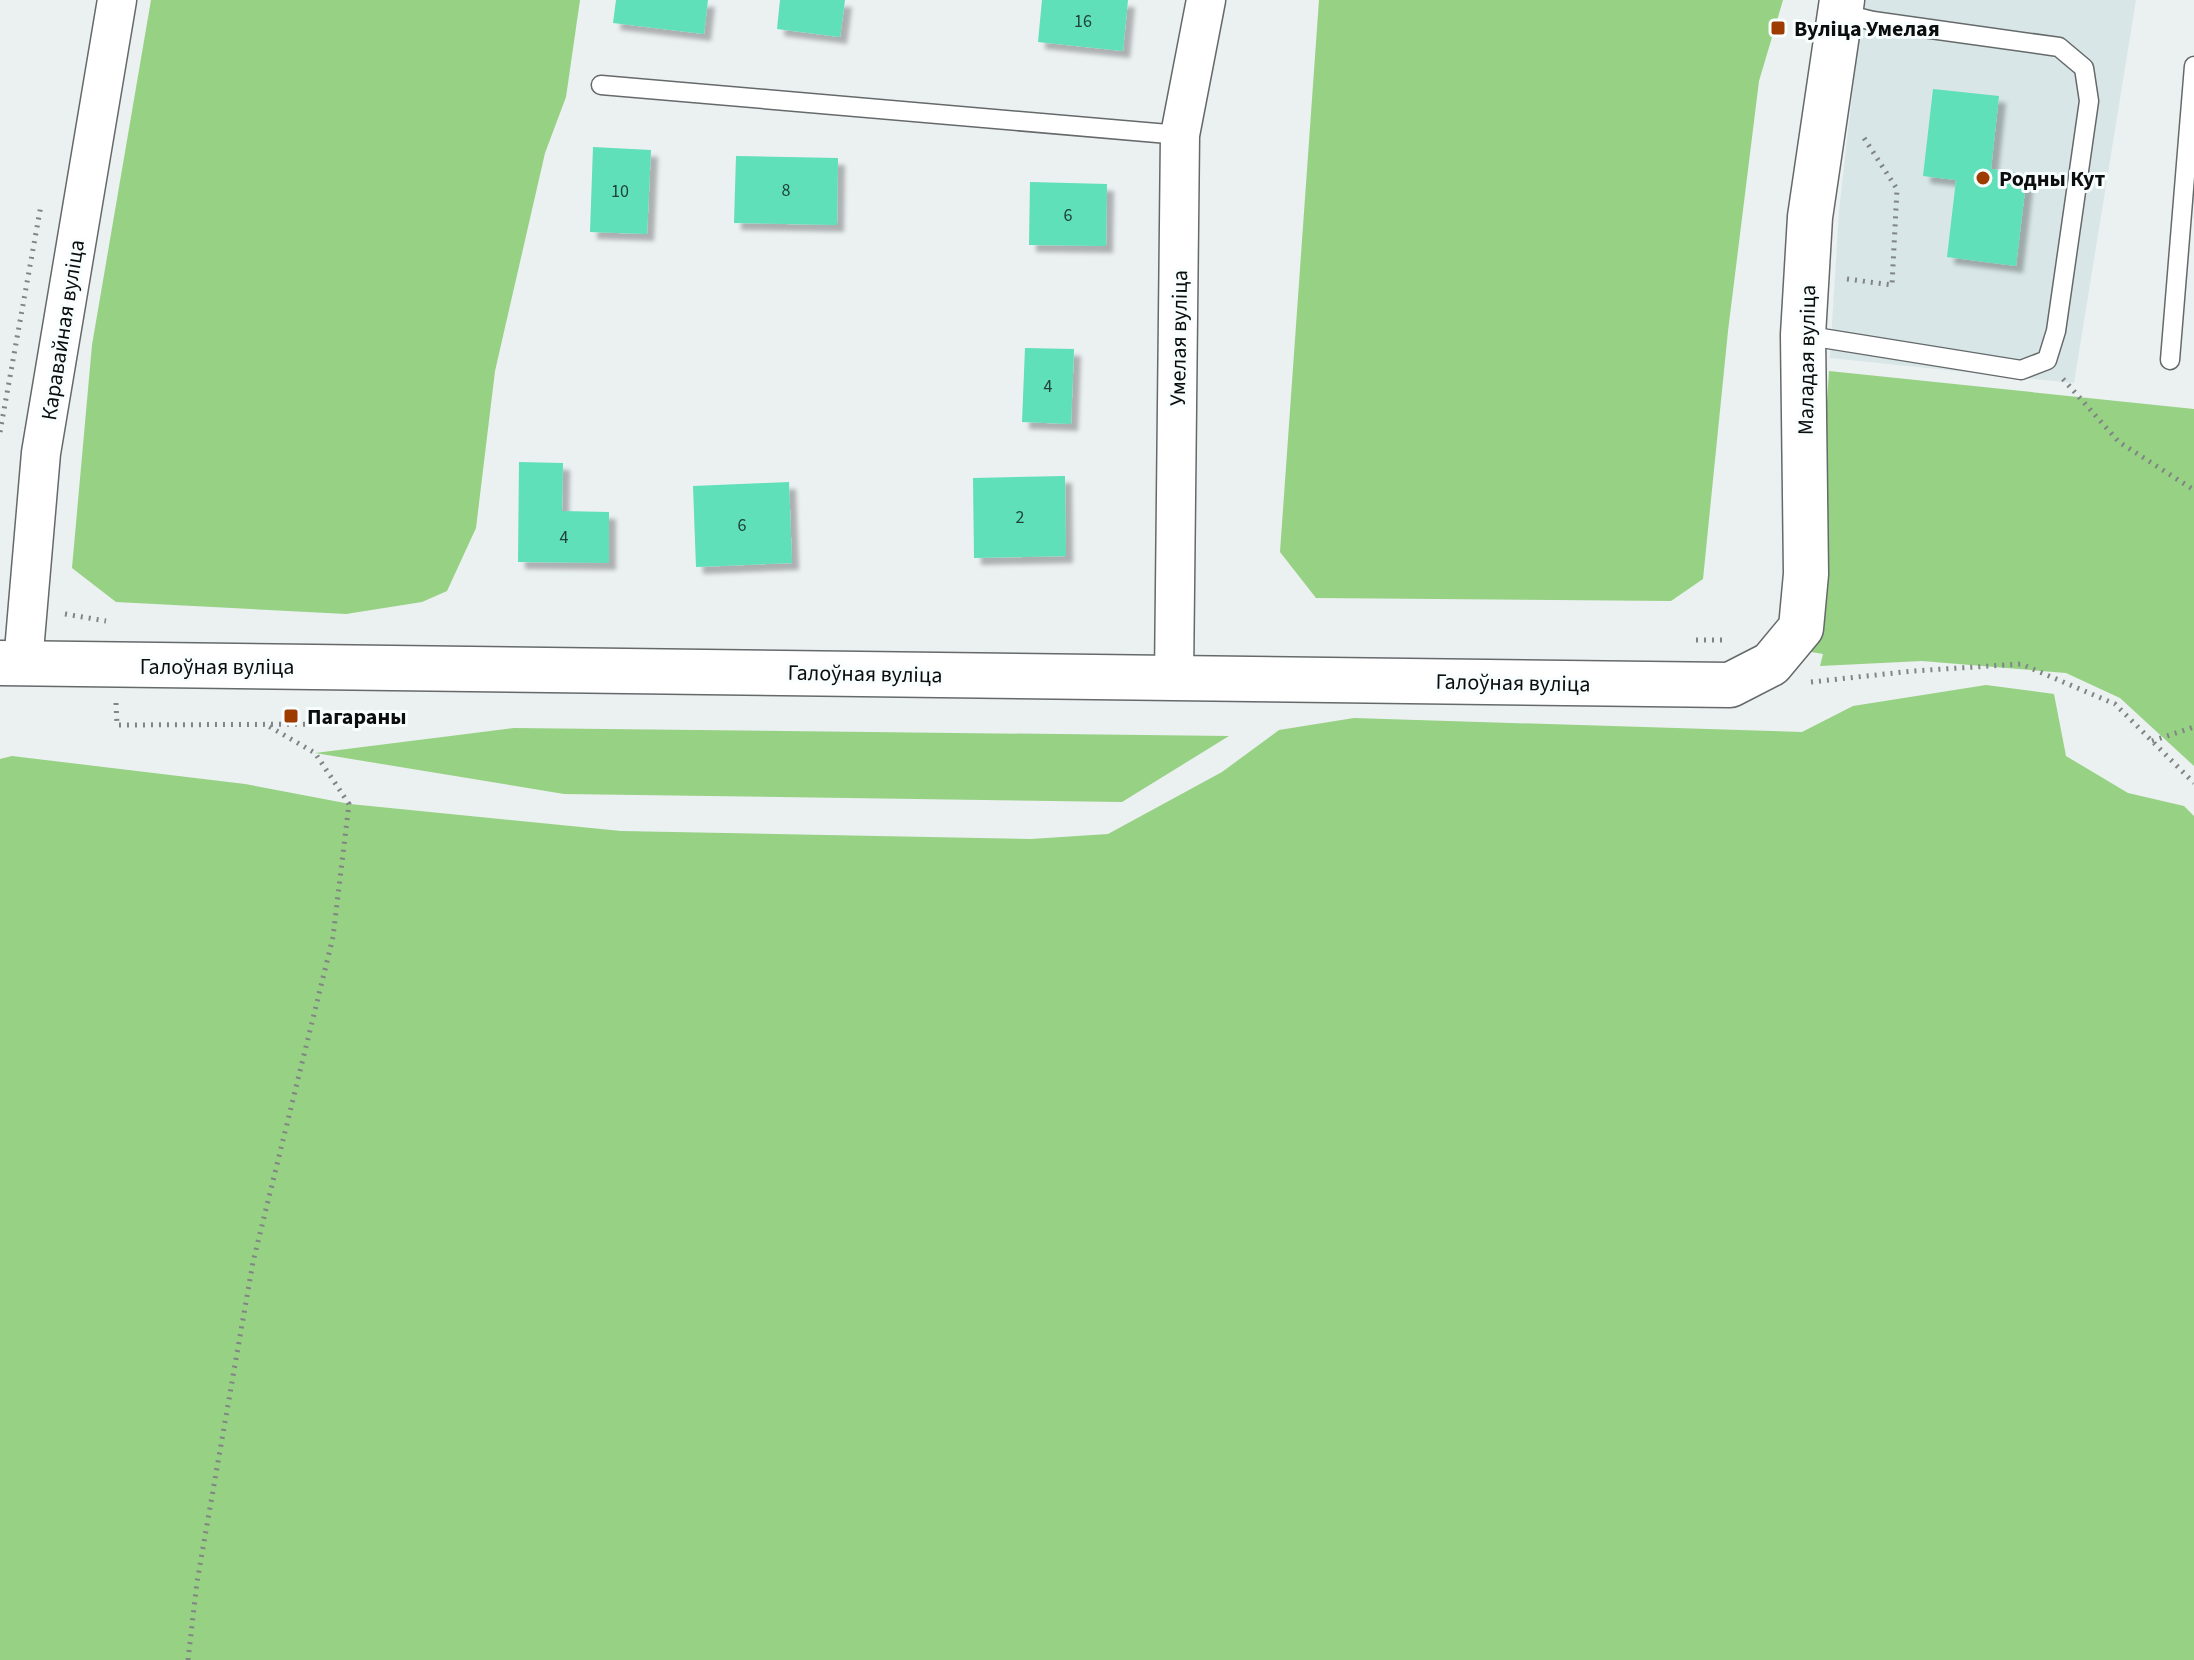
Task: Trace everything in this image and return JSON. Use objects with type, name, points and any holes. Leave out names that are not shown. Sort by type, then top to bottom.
[{"type":"street","name":"Каравайная вуліца","points":[[12,663],[27,609],[41,453],[117,0]]},
{"type":"street","name":"Умелая вуліца","points":[[1174,678],[1180,135],[1206,0]]},
{"type":"street","name":"Маладая вуліца","points":[[1730,685],[1771,664],[1801,628],[1806,574],[1803,335],[1810,217],[1841,7]]},
{"type":"street","name":"Галоўная вуліца","points":[[12,663],[1730,685]]},
{"type":"lane","points":[[1803,335],[2021,370],[2047,360],[2056,331],[2089,101],[2084,68],[2059,47],[1873,21],[1841,7]]},
{"type":"lane","points":[[2170,360],[2194,66]]},
{"type":"lane","points":[[601,85],[1180,135]]},
{"type":"path","points":[[1843,278],[1892,285],[1897,189],[1859,130]]},
{"type":"path","points":[[0,432],[41,201]]},
{"type":"path","points":[[2047,360],[2119,442],[2194,490]]},
{"type":"path","points":[[27,609],[116,622]]},
{"type":"path","points":[[1695,640],[1726,640],[1736,633]]},
{"type":"path","points":[[1808,682],[2021,664],[2115,704],[2194,783]]},
{"type":"path","points":[[188,1660],[197,1582],[253,1262],[333,937],[349,804],[315,753],[265,724]]},
{"type":"path","points":[[2152,741],[2194,727]]},
{"type":"shaded area","points":[[1863,0],[2136,0],[2074,383],[1830,358],[1839,210]]},
{"type":"green space","points":[[151,0],[580,0],[566,97],[545,153],[495,371],[476,528],[447,591],[422,602],[346,614],[116,602],[72,568],[92,345]]},
{"type":"green space","points":[[1319,0],[1783,0],[1759,81],[1728,331],[1703,579],[1671,601],[1316,598],[1280,552]]},
{"type":"green space","points":[[1829,371],[2194,409],[2194,766],[2120,698],[2066,673],[1922,661],[1820,666],[1823,654],[1811,652]]},
{"type":"green space","points":[[1986,685],[2054,694],[2066,756],[2128,793],[2184,806],[2194,816],[2194,1660],[0,1660],[0,759],[12,756],[245,784],[350,804],[621,831],[1031,839],[1108,834],[1222,772],[1279,730],[1354,718],[1802,732],[1853,706]]},
{"type":"green space","points":[[514,728],[1229,736],[1122,802],[564,794],[315,753]]},
{"type":"building","points":[[616,0],[708,0],[704,34],[613,23]]},
{"type":"building","points":[[780,0],[845,0],[840,37],[777,29]]},
{"type":"building","points":[[1042,0],[1128,0],[1123,51],[1038,42]]},
{"type":"building","name":"Родны Кут","points":[[1933,89],[1999,96],[1991,169],[2027,174],[2016,266],[1947,257],[1956,180],[1923,176]]},
{"type":"building","points":[[593,147],[651,150],[647,234],[590,232]]},
{"type":"building","points":[[736,156],[838,158],[837,225],[734,223]]},
{"type":"building","points":[[1030,182],[1107,184],[1106,246],[1029,245]]},
{"type":"building","points":[[1025,348],[1074,349],[1071,424],[1022,422]]},
{"type":"building","points":[[519,462],[563,463],[562,511],[609,512],[609,563],[518,562]]},
{"type":"building","points":[[1065,476],[1066,556],[974,558],[973,478]]},
{"type":"building","points":[[789,482],[792,563],[696,567],[693,486]]},
{"type":"place","name":"Вуліца Умелая","points":[[1778,28]]},
{"type":"place","name":"Родны Кут","points":[[1983,178]]},
{"type":"place","name":"Пагараны","points":[[291,716]]}]
